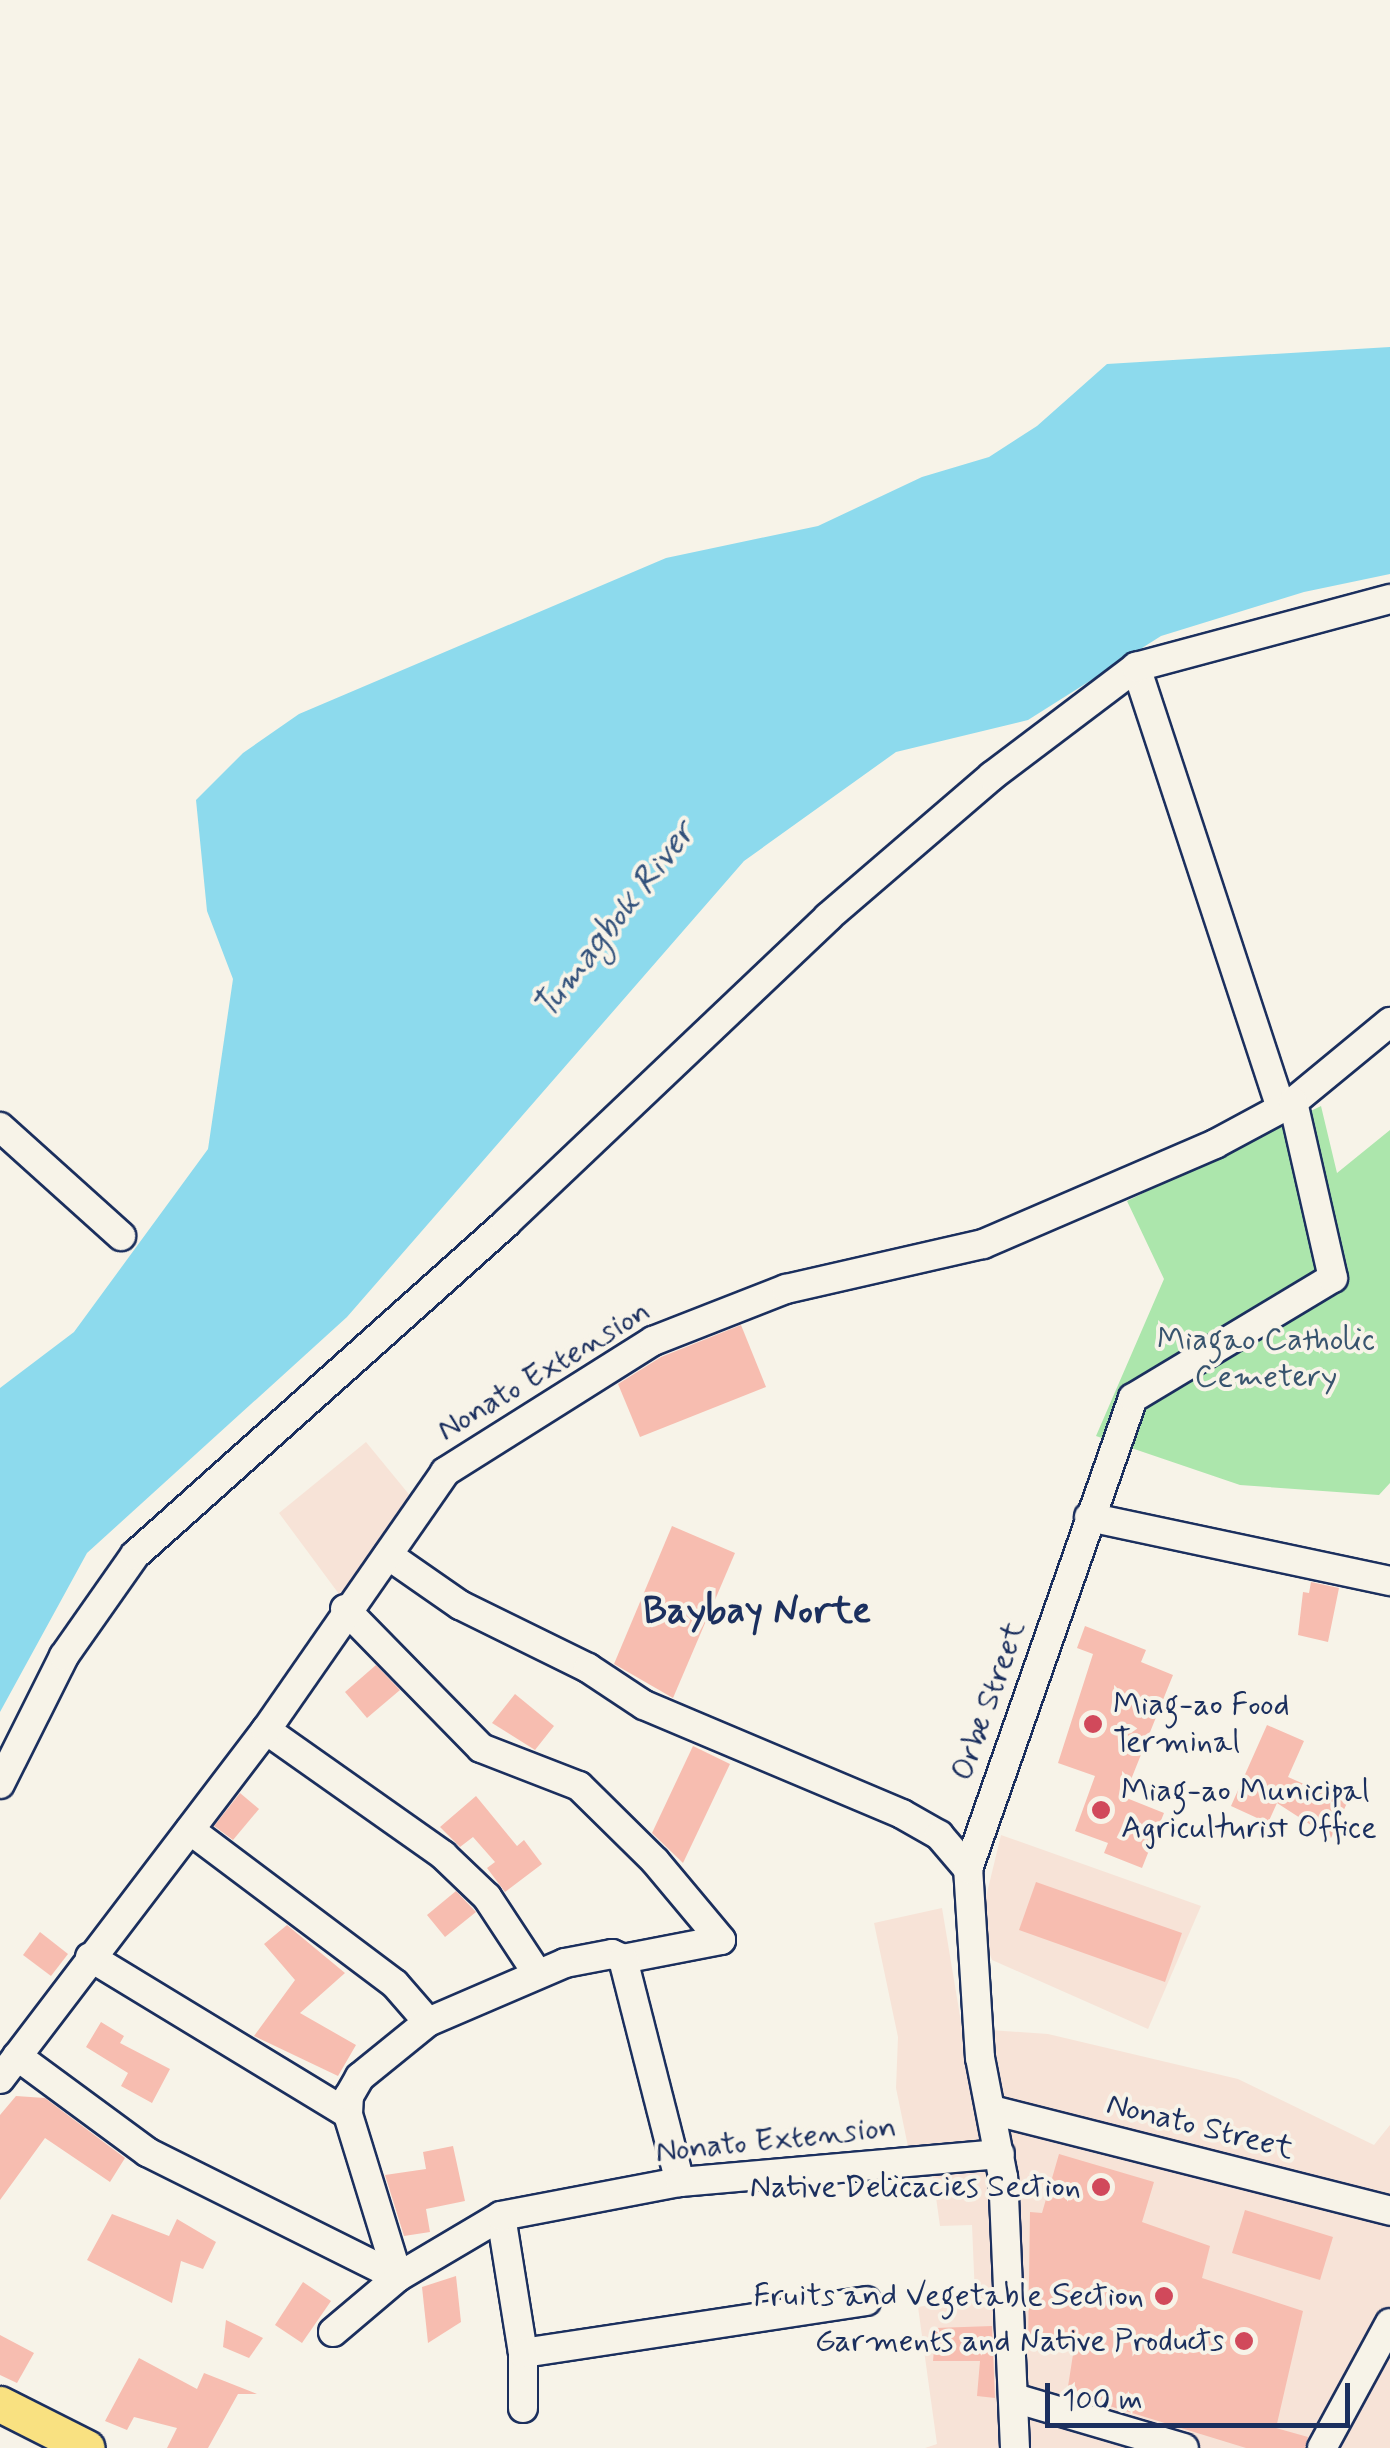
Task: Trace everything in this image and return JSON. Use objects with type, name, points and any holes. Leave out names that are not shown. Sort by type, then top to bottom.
[{"type":"main road","points":[[0,2404],[88,2448]]},
{"type":"street","points":[[0,1784],[64,1656],[135,1555],[506,1223],[828,916],[992,776],[1136,667],[1390,599]]},
{"type":"street","points":[[1136,667],[1287,1105]]},
{"type":"street","name":"Nonato Extension","points":[[398,2277],[147,2152],[8,2068],[266,1730],[345,1610],[445,1472],[653,1341],[786,1290],[952,1254],[1028,1228],[1287,1105],[1390,1022]]},
{"type":"street","name":"Orbe Street","points":[[1014,2448],[1000,2154],[980,2058],[968,1869],[1133,1398],[1333,1278],[1287,1105]]},
{"type":"street","points":[[0,1127],[120,1236]]},
{"type":"street","points":[[1089,1518],[1390,1581]]},
{"type":"street","points":[[388,1555],[460,1605],[588,1668],[644,1705],[764,1761],[902,1814],[939,1836],[968,1869]]},
{"type":"street","points":[[345,1610],[481,1748],[579,1786],[655,1861],[721,1940],[622,1960],[612,1954],[537,1973],[428,2022],[360,2078],[348,2114],[398,2277]]},
{"type":"street","points":[[266,1730],[443,1855],[487,1897],[537,1973]]},
{"type":"street","points":[[190,1830],[396,1984],[428,2022]]},
{"type":"street","points":[[90,1957],[348,2114]]},
{"type":"street","points":[[622,1960],[680,2182]]},
{"type":"street","name":"Nonato Street","points":[[991,2104],[1390,2211]]},
{"type":"street","name":"Nonato Extension","points":[[333,2332],[398,2277],[501,2216],[680,2182],[1000,2154]]},
{"type":"street","points":[[501,2216],[523,2353],[523,2408]]},
{"type":"street","points":[[523,2353],[866,2301]]},
{"type":"street","points":[[1328,2446],[1390,2323]]},
{"type":"street","points":[[1014,2398],[1184,2448]]},
{"type":"shaded area","points":[[366,1442],[421,1509],[353,1613],[279,1513]]},
{"type":"shaded area","points":[[1001,1835],[1201,1906],[1148,2029],[992,1960],[979,1926]]},
{"type":"shaded area","points":[[942,1908],[962,2028],[1048,2034],[1238,2079],[1374,2145],[1390,2125],[1390,2448],[925,2448],[937,2444],[918,2307],[975,2297],[972,2225],[940,2226],[933,2176],[914,2176],[896,2088],[898,2037],[874,1923]]},
{"type":"green space","name":"Miagao Catholic Cemetery","points":[[1321,1106],[1337,1173],[1390,1130],[1390,1483],[1379,1495],[1240,1485],[1096,1436],[1164,1279],[1127,1201]]},
{"type":"water","name":"Tumagbok River","points":[[1390,347],[1390,574],[1304,592],[1161,636],[1028,720],[896,752],[744,861],[347,1317],[87,1553],[0,1712],[0,1388],[74,1332],[208,1149],[233,979],[207,911],[196,800],[243,753],[299,714],[666,558],[818,526],[922,477],[989,457],[1037,426],[1107,364]]},
{"type":"building","points":[[741,1325],[766,1387],[640,1437],[618,1384],[661,1357]]},
{"type":"building","points":[[672,1526],[735,1553],[673,1698],[614,1664]]},
{"type":"building","points":[[1311,1582],[1339,1588],[1328,1642],[1298,1635],[1303,1592],[1309,1593]]},
{"type":"building","points":[[1085,1626],[1146,1650],[1141,1662],[1173,1675],[1124,1797],[1164,1813],[1142,1868],[1104,1853],[1108,1843],[1075,1831],[1095,1776],[1058,1763],[1093,1654],[1077,1648]]},
{"type":"building","points":[[376,1665],[400,1690],[367,1718],[345,1692]]},
{"type":"building","points":[[515,1694],[554,1726],[535,1750],[492,1723]]},
{"type":"building","points":[[1267,1725],[1304,1741],[1288,1777],[1347,1803],[1331,1838],[1277,1803],[1268,1823],[1231,1806]]},
{"type":"building","points":[[693,1746],[730,1764],[683,1863],[652,1833]]},
{"type":"building","points":[[240,1793],[259,1809],[233,1840],[214,1826]]},
{"type":"building","points":[[476,1796],[517,1846],[524,1840],[542,1864],[505,1892],[487,1868],[495,1862],[473,1837],[460,1847],[440,1827]]},
{"type":"building","points":[[1036,1882],[1182,1933],[1165,1982],[1019,1930]]},
{"type":"building","points":[[456,1891],[476,1912],[445,1937],[427,1915]]},
{"type":"building","points":[[287,1925],[345,1973],[300,2013],[356,2045],[338,2076],[254,2036],[295,1980],[264,1944]]},
{"type":"building","points":[[40,1932],[68,1954],[51,1976],[23,1955]]},
{"type":"building","points":[[101,2022],[124,2036],[120,2043],[170,2069],[152,2103],[121,2086],[128,2073],[86,2047]]},
{"type":"building","points":[[16,2096],[45,2098],[125,2158],[110,2182],[45,2138],[0,2200],[0,2115]]},
{"type":"building","points":[[453,2146],[465,2201],[426,2209],[430,2232],[404,2236],[385,2175],[426,2169],[423,2152]]},
{"type":"building","points":[[1059,2154],[1154,2182],[1142,2222],[1210,2246],[1202,2278],[1303,2311],[1276,2428],[1308,2437],[1305,2448],[1246,2448],[1067,2393],[1074,2348],[1028,2347],[1030,2212],[1042,2213]]},
{"type":"building","points":[[1245,2210],[1333,2237],[1320,2280],[1232,2253]]},
{"type":"building","points":[[112,2214],[169,2236],[177,2219],[216,2242],[203,2269],[181,2261],[172,2303],[87,2260]]},
{"type":"building","points":[[456,2276],[461,2322],[428,2343],[422,2287]]},
{"type":"building","points":[[303,2282],[331,2301],[302,2343],[275,2325]]},
{"type":"building","points":[[226,2320],[263,2338],[249,2358],[223,2347]]},
{"type":"building","points":[[992,2326],[995,2398],[977,2396],[980,2361],[933,2361],[936,2328]]},
{"type":"building","points":[[0,2335],[34,2353],[17,2383],[0,2375]]},
{"type":"building","points":[[139,2358],[197,2389],[204,2373],[257,2394],[238,2394],[208,2448],[167,2448],[177,2428],[134,2417],[127,2430],[105,2421]]},
{"type":"place","name":"Miag-ao Food Terminal","points":[[1093,1724]]},
{"type":"place","name":"Miag-ao Municipal Agriculturist Office","points":[[1101,1810]]},
{"type":"place","name":"Native Delicacies Section","points":[[1101,2187]]},
{"type":"place","name":"Fruits and Vegetable Section","points":[[1164,2296]]},
{"type":"place","name":"Garments and Native Products","points":[[1244,2341]]},
{"type":"district","name":"Baybay Norte","points":[[757,1612]]}]
